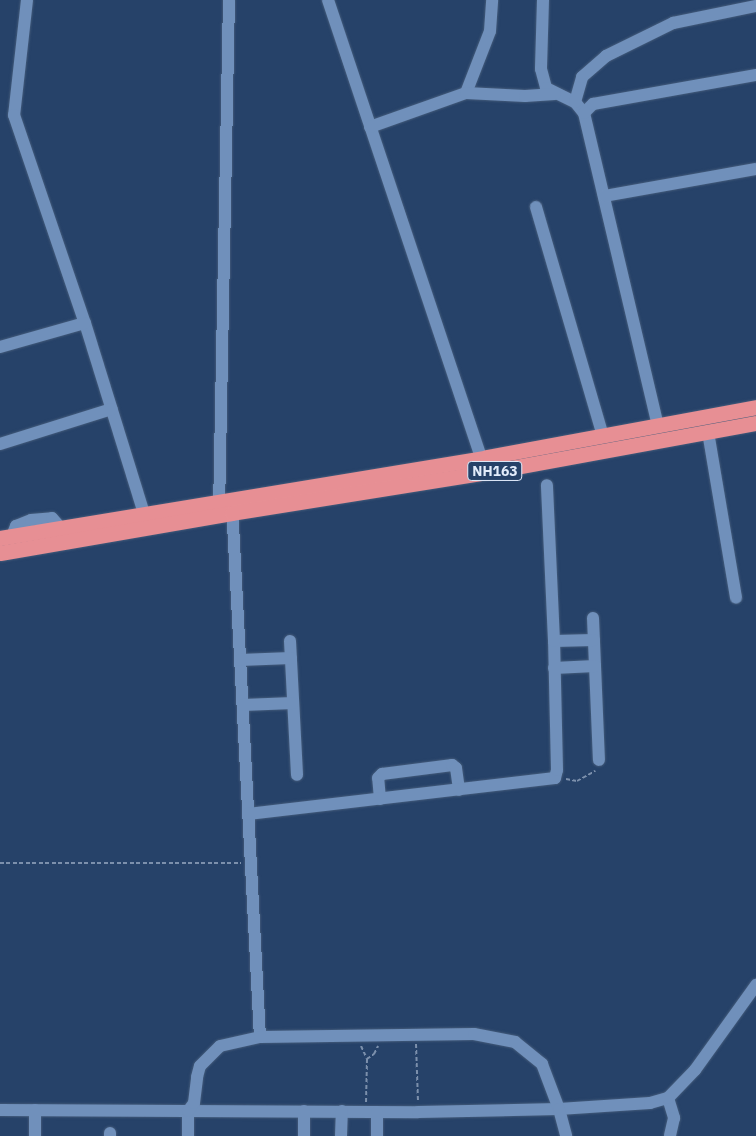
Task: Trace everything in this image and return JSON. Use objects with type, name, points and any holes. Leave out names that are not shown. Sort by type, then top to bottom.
[{"type":"highway","name":"NH163","points":[[0,553],[225,507],[756,408]]},
{"type":"highway","name":"NH163","points":[[6,537],[144,514],[225,507],[494,471],[756,423]]},
{"type":"street","points":[[27,0],[14,115],[85,323],[144,514]]},
{"type":"street","points":[[229,0],[225,507],[240,660],[260,1037]]},
{"type":"street","points":[[328,0],[481,458]]},
{"type":"street","points":[[466,93],[490,30],[492,0]]},
{"type":"street","points":[[543,0],[541,69],[546,88],[575,102],[584,114],[658,425]]},
{"type":"street","points":[[575,102],[582,77],[606,56],[673,23],[756,6]]},
{"type":"street","points":[[584,114],[593,104],[756,75]]},
{"type":"street","points":[[370,127],[466,93],[525,96],[555,94]]},
{"type":"street","points":[[604,196],[756,169]]},
{"type":"street","points":[[536,207],[603,436]]},
{"type":"street","points":[[0,347],[85,323]]},
{"type":"street","points":[[0,444],[112,409]]},
{"type":"street","points":[[708,432],[736,598]]},
{"type":"street","points":[[248,814],[548,780],[556,775],[554,641],[547,484]]},
{"type":"street","points":[[593,618],[599,760]]},
{"type":"street","points":[[554,641],[594,640]]},
{"type":"street","points":[[290,641],[297,774]]},
{"type":"street","points":[[240,660],[291,658]]},
{"type":"street","points":[[554,668],[595,666]]},
{"type":"street","points":[[242,705],[293,702]]},
{"type":"street","points":[[380,799],[378,778],[382,774],[433,768],[454,766],[459,790]]},
{"type":"street","points":[[0,1110],[418,1112],[559,1109],[650,1103],[668,1098],[706,1056],[756,985]]},
{"type":"street","points":[[188,1136],[188,1111],[194,1103],[197,1077],[205,1059],[220,1046],[260,1037],[474,1034],[515,1042],[542,1064],[559,1109],[566,1136]]},
{"type":"street","points":[[668,1098],[674,1118],[670,1136]]},
{"type":"street","points":[[35,1110],[35,1136]]},
{"type":"street","points":[[304,1111],[304,1136]]},
{"type":"street","points":[[341,1136],[342,1111]]},
{"type":"street","points":[[371,1112],[378,1136]]},
{"type":"path","points":[[556,775],[577,781],[595,772],[599,760]]},
{"type":"path","points":[[0,864],[250,863]]},
{"type":"path","points":[[416,1035],[418,1112]]},
{"type":"path","points":[[367,1059],[376,1052],[379,1036]]},
{"type":"path","points":[[361,1037],[361,1048],[367,1059],[371,1112]]}]
